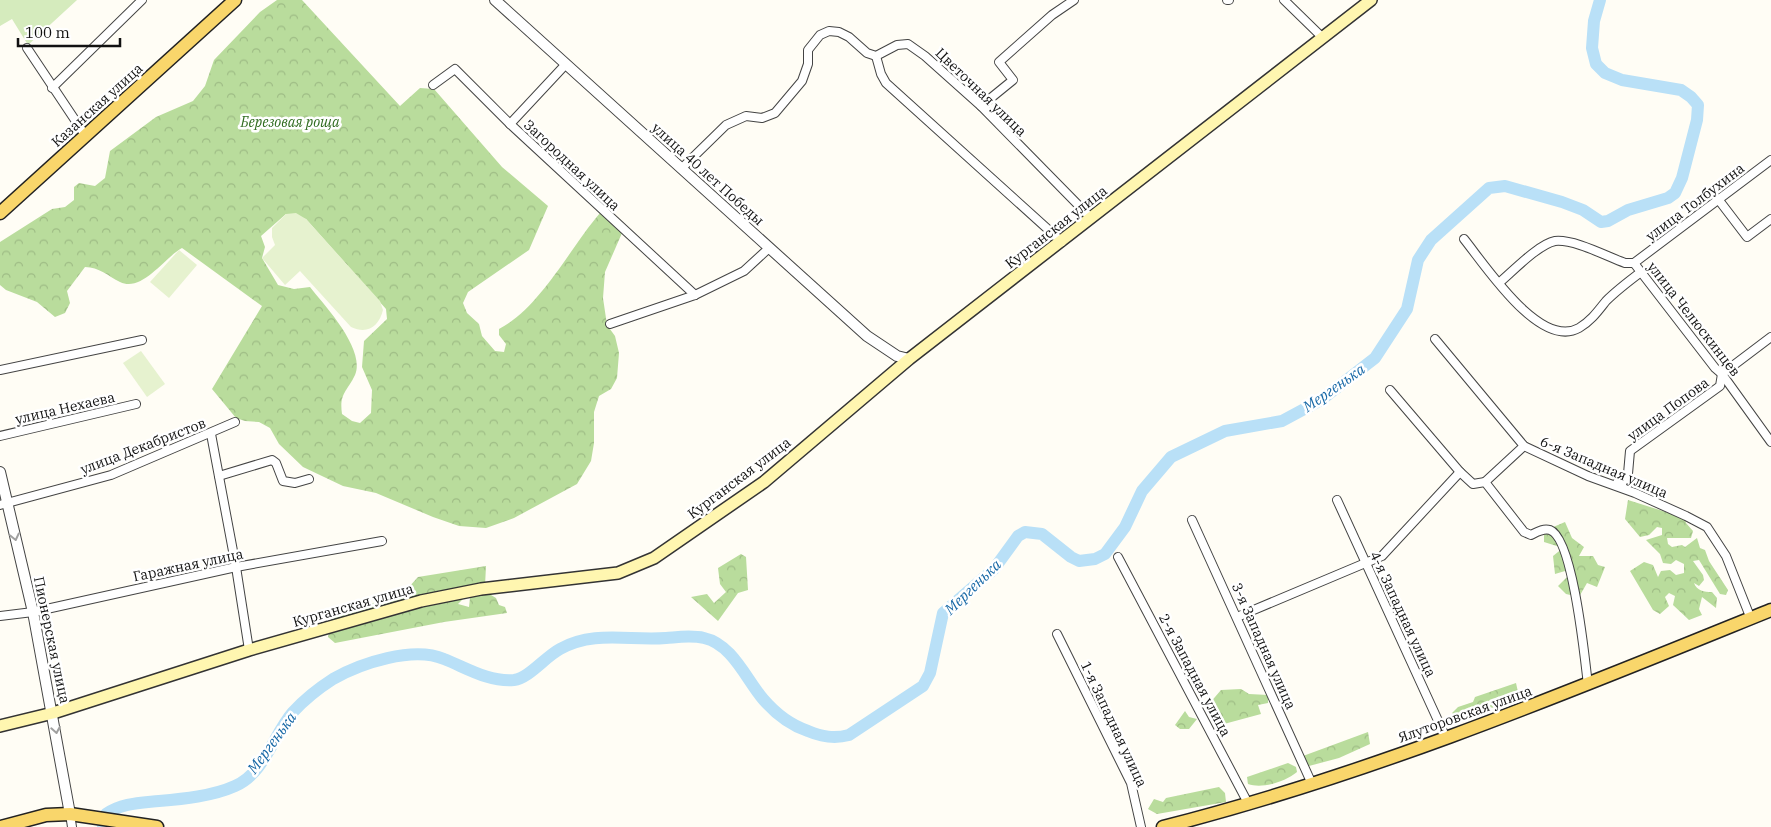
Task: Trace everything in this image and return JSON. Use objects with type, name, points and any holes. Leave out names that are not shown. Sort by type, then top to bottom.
[{"type":"main road","name":"Казанская улица","points":[[0,212],[235,0]]},
{"type":"main road","name":"Курганская улица","points":[[0,726],[53,713],[249,650],[421,601],[481,589],[618,572],[654,558],[764,482],[909,359],[1062,242],[1322,36],[1371,0]]},
{"type":"main road","name":"Ялуторовская улица","points":[[1163,827],[1250,805],[1446,738],[1588,686],[1771,610]]},
{"type":"main road","points":[[1,827],[46,815],[158,827]]},
{"type":"street","points":[[52,88],[142,0]]},
{"type":"street","name":"улица 40 лет Победы","points":[[495,0],[867,336],[897,356],[909,359]]},
{"type":"street","points":[[981,106],[1013,80],[999,62],[1052,15],[1074,0]]},
{"type":"street","points":[[1284,0],[1322,36]]},
{"type":"street","points":[[682,168],[726,125],[746,116],[762,118],[775,113],[802,81],[806,73],[810,45],[820,35],[829,31],[839,32],[849,37],[868,53],[876,56],[881,74],[886,83],[1062,242]]},
{"type":"street","name":"Цветочная улица","points":[[876,56],[897,45],[908,44],[936,64],[981,106],[1091,218]]},
{"type":"street","points":[[27,48],[85,135]]},
{"type":"street","points":[[510,124],[566,64]]},
{"type":"street","name":"Загородная улица","points":[[433,85],[454,69],[510,124],[695,295]]},
{"type":"street","name":"улица Толбухина","points":[[1634,263],[1771,160]]},
{"type":"street","points":[[1718,199],[1747,237],[1771,219]]},
{"type":"street","points":[[1464,239],[1521,308],[1541,325],[1555,331],[1566,332],[1579,328],[1597,314],[1617,291],[1641,272]]},
{"type":"street","name":"улица Челюскинцев","points":[[1500,282],[1541,247],[1554,242],[1566,242],[1625,263],[1634,263],[1715,368],[1722,374],[1771,442]]},
{"type":"street","points":[[610,324],[695,295],[744,271],[769,248]]},
{"type":"street","name":"улица Попова","points":[[1588,476],[1627,485],[1630,451],[1648,440],[1720,386],[1722,374],[1771,337]]},
{"type":"street","name":"6-я Западная улица","points":[[1435,339],[1524,446],[1588,476],[1635,493],[1707,527],[1726,556],[1751,619]]},
{"type":"street","points":[[0,370],[142,340]]},
{"type":"street","points":[[1390,390],[1460,472],[1473,484],[1485,482],[1524,446]]},
{"type":"street","name":"улица Нехаева","points":[[0,436],[136,404]]},
{"type":"street","name":"улица Декабристов","points":[[4,504],[111,475],[211,434],[235,422]]},
{"type":"street","points":[[211,434],[236,567],[249,650]]},
{"type":"street","points":[[219,476],[272,460],[276,463],[283,481],[295,483],[309,479]]},
{"type":"street","name":"Пионерская улица","points":[[0,472],[4,504],[33,612],[74,819]]},
{"type":"street","points":[[1237,617],[1365,561],[1382,556],[1460,472]]},
{"type":"street","points":[[1485,482],[1524,532],[1531,535],[1542,530],[1550,530],[1560,539],[1577,605],[1588,686]]},
{"type":"street","name":"4-я Западная улица","points":[[1337,500],[1446,738]]},
{"type":"street","name":"3-я Западная улица","points":[[1192,520],[1312,784]]},
{"type":"street","name":"Гаражная улица","points":[[0,616],[33,612],[236,567],[382,541]]},
{"type":"street","name":"2-я Западная улица","points":[[1118,557],[1250,805]]},
{"type":"street","name":"1-я Западная улица","points":[[1057,634],[1132,783],[1142,827]]},
{"type":"green space","points":[[0,0],[77,0],[28,45],[12,19],[0,26]]},
{"type":"green space","name":"Березовая роща","points":[[277,0],[302,0],[400,106],[420,88],[434,89],[502,167],[548,206],[529,250],[468,292],[463,303],[467,313],[479,324],[482,336],[495,351],[504,352],[506,344],[499,335],[499,329],[528,307],[554,276],[600,213],[622,233],[605,272],[603,298],[607,325],[615,336],[619,353],[617,378],[611,389],[599,396],[594,412],[594,443],[591,461],[577,484],[514,518],[486,528],[459,526],[376,493],[343,486],[303,467],[279,444],[270,428],[259,422],[236,418],[212,389],[262,306],[182,248],[137,283],[128,284],[120,282],[99,270],[85,267],[67,291],[70,303],[65,313],[55,317],[37,302],[6,290],[0,285],[0,242],[52,209],[65,207],[74,200],[74,187],[79,183],[95,186],[105,178],[110,151],[156,117],[193,101],[205,86],[214,60],[260,12]],"holes":[[[286,214],[306,219],[386,309],[387,319],[364,341],[362,367],[372,390],[371,413],[360,423],[352,421],[342,414],[341,407],[344,393],[355,375],[357,364],[355,353],[342,328],[310,287],[294,289],[278,285],[262,258],[265,247],[261,236]]]},
{"type":"green space","points":[[296,213],[306,219],[380,301],[383,310],[379,321],[372,328],[363,330],[351,327],[300,271],[285,285],[262,258],[275,245],[272,237],[272,228],[286,214]]},
{"type":"green space","points":[[179,250],[197,265],[169,298],[150,282]]},
{"type":"green space","points":[[141,351],[165,384],[147,397],[123,363]]},
{"type":"green space","points":[[1628,500],[1685,518],[1686,523],[1693,531],[1691,538],[1667,538],[1668,544],[1672,547],[1682,545],[1685,547],[1697,538],[1700,548],[1705,550],[1709,561],[1728,590],[1726,595],[1720,594],[1699,560],[1693,561],[1703,575],[1704,580],[1699,586],[1694,583],[1695,586],[1706,592],[1712,592],[1717,598],[1716,608],[1702,597],[1699,609],[1702,615],[1689,620],[1673,605],[1675,596],[1669,593],[1665,597],[1669,606],[1660,614],[1653,610],[1630,571],[1644,562],[1653,565],[1658,577],[1661,571],[1670,570],[1676,575],[1684,573],[1684,564],[1676,560],[1671,564],[1663,563],[1660,554],[1646,540],[1662,535],[1662,528],[1657,527],[1649,535],[1640,537],[1625,519]]},
{"type":"green space","points":[[1565,522],[1572,538],[1584,547],[1579,556],[1593,556],[1598,565],[1605,567],[1597,587],[1587,583],[1579,597],[1566,594],[1558,586],[1568,576],[1565,571],[1555,574],[1553,556],[1563,548],[1544,542],[1544,531]]},
{"type":"green space","points":[[741,554],[746,557],[748,590],[738,593],[718,621],[691,597],[707,594],[714,603],[726,592],[720,584],[718,568]]},
{"type":"green space","points":[[486,566],[485,586],[475,587],[458,604],[469,607],[470,598],[481,589],[496,598],[499,605],[505,607],[507,613],[444,622],[335,643],[328,637],[331,624],[331,610],[371,604],[388,597],[407,597],[408,588],[418,577]]},
{"type":"green space","points":[[1516,683],[1518,692],[1498,706],[1457,718],[1452,713],[1458,707],[1473,702],[1475,697]]},
{"type":"green space","points":[[1241,689],[1249,694],[1268,695],[1268,703],[1258,705],[1261,714],[1224,724],[1209,704],[1221,690]]},
{"type":"green space","points":[[1185,711],[1189,717],[1197,719],[1189,729],[1180,729],[1175,725]]},
{"type":"green space","points":[[1368,732],[1370,744],[1339,758],[1309,766],[1303,756]]},
{"type":"green space","points":[[1288,763],[1296,767],[1297,772],[1292,776],[1273,784],[1260,786],[1248,784],[1247,777]]},
{"type":"green space","points":[[1219,787],[1225,793],[1226,802],[1157,814],[1148,809],[1154,799],[1163,802],[1166,798]]},
{"type":"waterway","name":"Мергенька","points":[[103,827],[106,814],[112,810],[138,803],[198,796],[235,786],[254,772],[268,753],[286,721],[317,690],[333,679],[358,667],[403,655],[431,655],[486,677],[514,680],[531,671],[560,649],[573,643],[599,638],[652,639],[685,636],[699,637],[723,647],[738,663],[763,699],[789,722],[823,736],[838,737],[849,735],[923,686],[930,673],[943,613],[994,569],[1018,536],[1025,532],[1042,534],[1079,561],[1095,559],[1105,554],[1125,527],[1142,491],[1171,457],[1225,431],[1282,421],[1321,400],[1375,358],[1407,309],[1418,260],[1431,240],[1489,188],[1505,186],[1562,202],[1583,210],[1601,222],[1608,221],[1628,210],[1668,198],[1675,193],[1682,178],[1697,120],[1698,105],[1681,90],[1622,80],[1605,73],[1596,64],[1592,48],[1594,21],[1600,0]]}]
